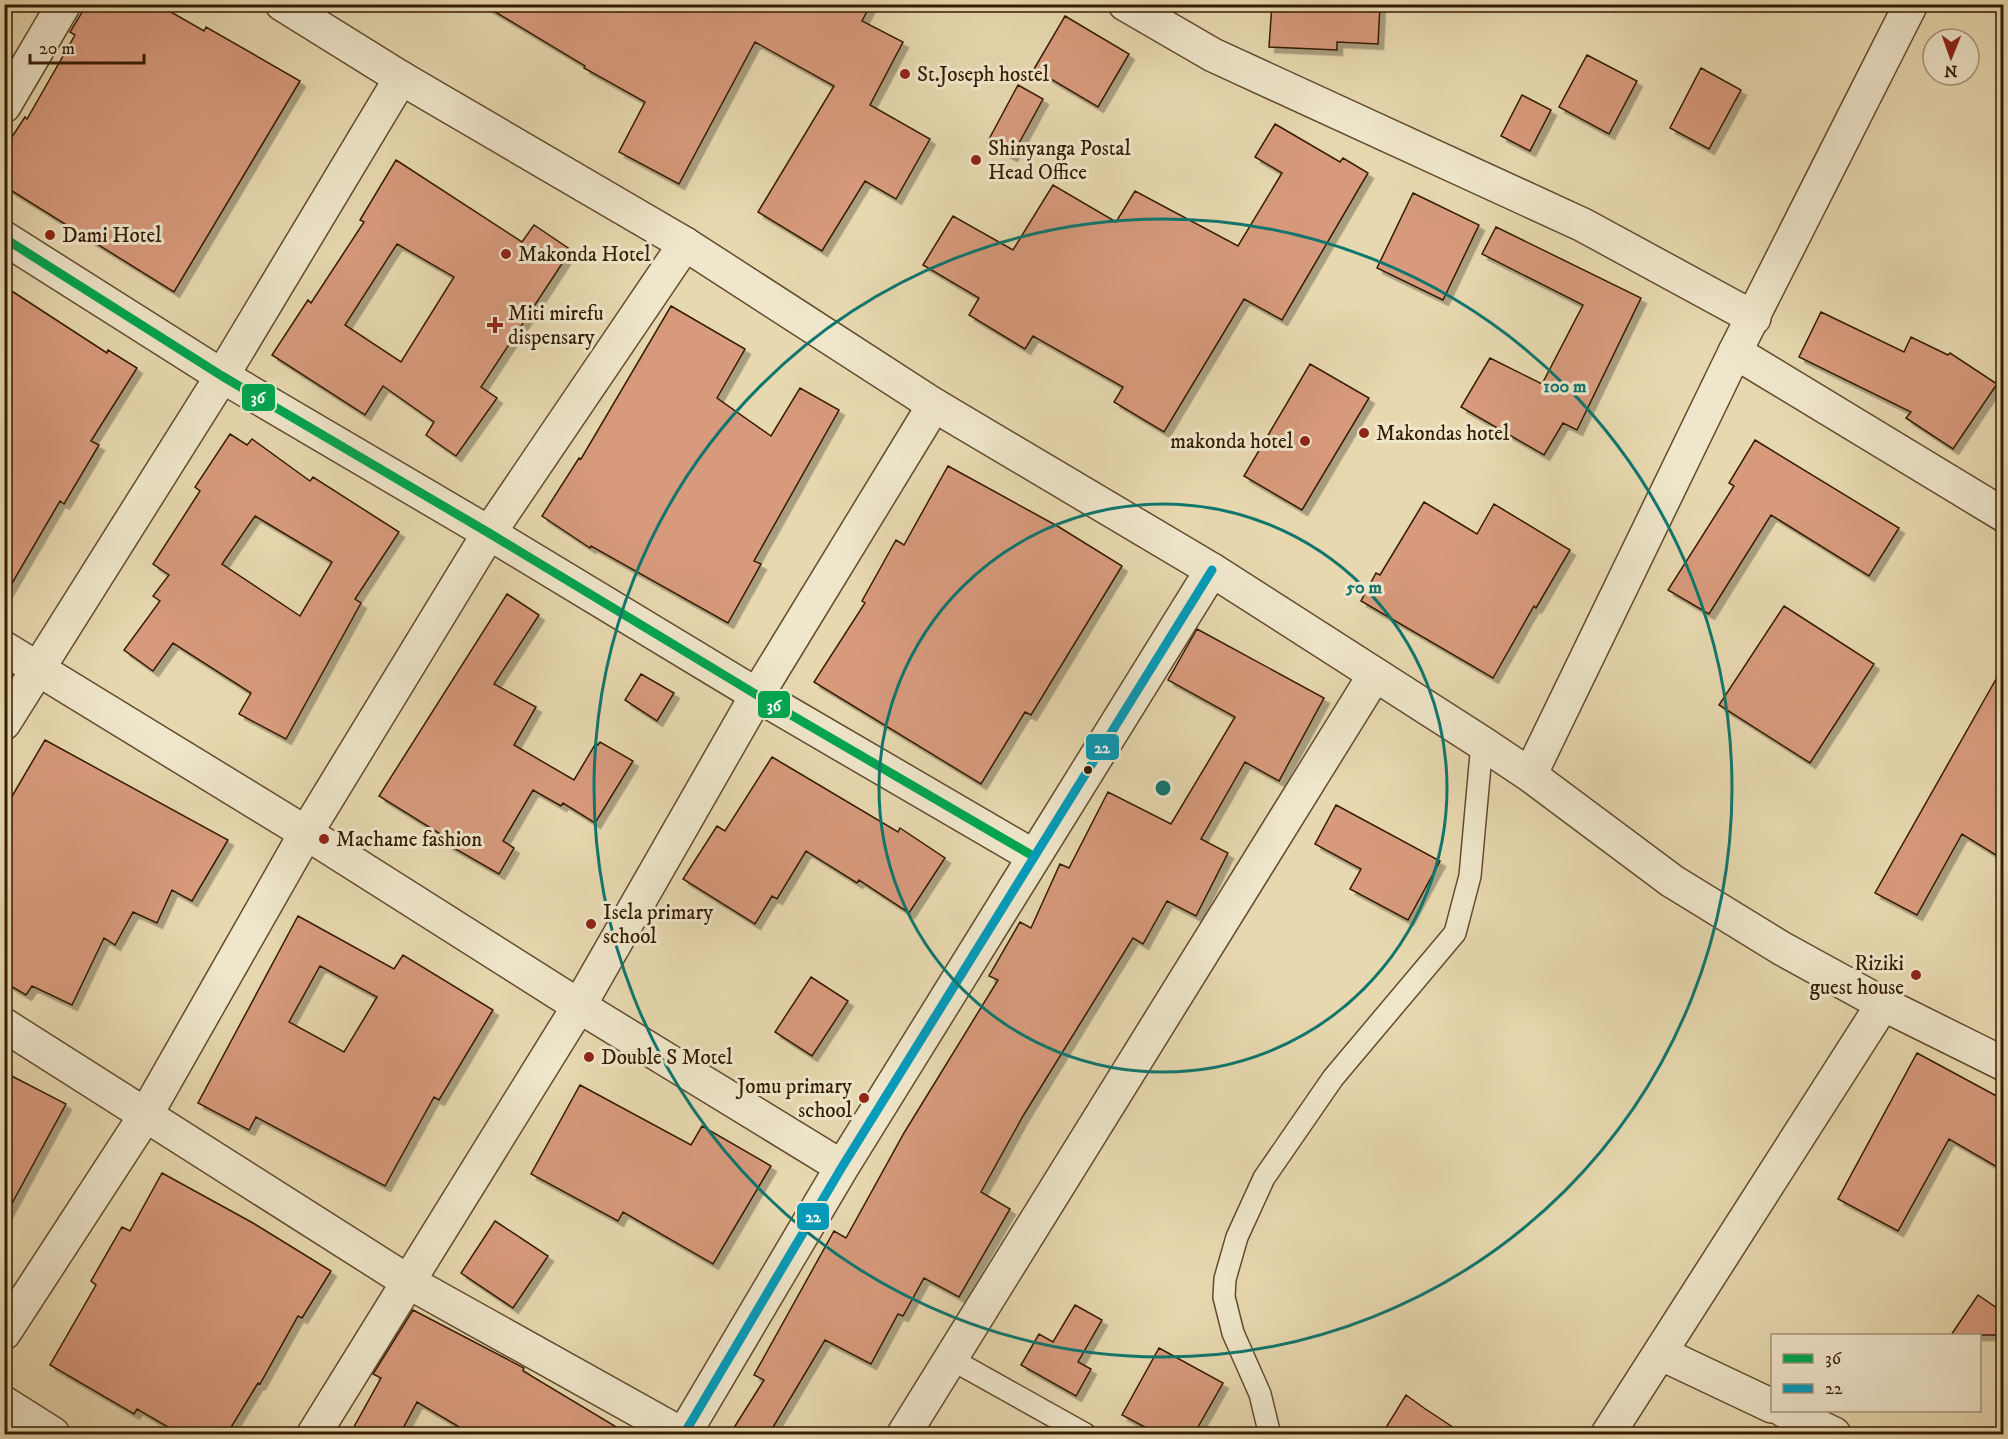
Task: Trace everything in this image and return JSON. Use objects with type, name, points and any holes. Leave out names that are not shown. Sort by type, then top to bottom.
[{"type":"street","points":[[4,106],[64,4]]},
{"type":"street","points":[[282,4],[401,78],[685,244],[934,405],[1212,570],[1374,676],[1482,743],[1530,775],[1672,880],[1781,948],[1883,1004],[2004,1064]]},
{"type":"street","points":[[1125,4],[1213,55],[1583,225],[1754,318]]},
{"type":"street","points":[[1530,775],[1736,352],[1911,4]]},
{"type":"street","points":[[4,723],[222,376],[401,78]]},
{"type":"street","points":[[4,238],[222,376],[489,533],[757,695],[1033,855]]},
{"type":"street","points":[[4,1334],[145,1116],[306,833],[489,533],[685,244]]},
{"type":"street","points":[[1736,352],[2004,515]]},
{"type":"street","points":[[314,1434],[579,1006],[757,695],[934,405]]},
{"type":"street","points":[[4,1025],[407,1281],[683,1434],[842,1167],[1033,855],[1212,570]]},
{"type":"street","points":[[4,648],[842,1167]]},
{"type":"street","points":[[904,1434],[1374,676]]},
{"type":"street","points":[[1608,1434],[1883,1004]]},
{"type":"street","points":[[1660,1353],[1771,1405]]},
{"type":"street","points":[[4,1403],[53,1434]]},
{"type":"street","points":[[1787,1412],[1833,1434]]},
{"type":"lane","points":[[1266,1434],[1268,1426],[1260,1394],[1233,1333],[1224,1297],[1225,1279],[1237,1237],[1264,1178],[1333,1078],[1455,933],[1470,876],[1482,743]]},
{"type":"lane","points":[[951,1359],[1085,1434]]},
{"type":"building","points":[[87,4],[157,4],[204,31],[206,27],[300,81],[174,292],[4,186],[4,149],[25,117],[27,119],[75,35],[70,32]]},
{"type":"building","points":[[482,4],[871,4],[862,21],[903,42],[870,105],[930,139],[896,199],[865,181],[822,251],[758,212],[834,86],[755,42],[679,184],[619,152],[645,102],[584,68],[585,66]]},
{"type":"building","points":[[1272,4],[1380,4],[1378,44],[1337,42],[1337,50],[1269,47]]},
{"type":"building","points":[[1065,16],[1129,54],[1098,107],[1034,69]]},
{"type":"building","points":[[1587,55],[1637,81],[1609,134],[1559,107]]},
{"type":"building","points":[[1701,68],[1741,90],[1709,149],[1670,128]]},
{"type":"building","points":[[1018,85],[1043,99],[1012,156],[987,143]]},
{"type":"building","points":[[1522,95],[1551,110],[1530,151],[1501,136]]},
{"type":"building","points":[[1275,124],[1340,162],[1343,158],[1368,173],[1282,320],[1244,299],[1164,432],[1114,402],[1123,387],[1033,336],[1025,349],[969,315],[979,298],[923,265],[953,216],[1013,250],[1053,185],[1116,222],[1135,191],[1238,246],[1282,173],[1255,157]]},
{"type":"building","points":[[396,160],[522,242],[534,225],[571,250],[481,387],[497,398],[456,456],[426,435],[434,422],[383,386],[365,415],[272,355],[308,300],[311,303],[364,222],[360,220]],"holes":[[[397,244],[454,277],[401,362],[345,325]]]},
{"type":"building","points":[[1413,193],[1479,225],[1443,300],[1377,268]]},
{"type":"building","points":[[1496,227],[1641,298],[1577,430],[1563,423],[1544,455],[1461,407],[1490,358],[1542,384],[1583,305],[1482,254]]},
{"type":"building","points":[[4,286],[107,353],[108,350],[137,368],[91,441],[99,445],[64,504],[60,501],[4,597]]},
{"type":"building","points":[[671,306],[745,349],[717,398],[771,436],[800,388],[839,410],[754,561],[761,564],[728,623],[591,546],[590,548],[542,516],[579,458],[581,459]]},
{"type":"building","points":[[1821,312],[1904,352],[1911,337],[1948,355],[1950,353],[1997,384],[1953,449],[1906,418],[1911,412],[1799,357]]},
{"type":"building","points":[[1310,364],[1369,398],[1302,510],[1244,476]]},
{"type":"building","points":[[230,434],[247,445],[252,439],[310,481],[313,477],[399,532],[355,599],[361,603],[286,739],[239,714],[251,693],[173,643],[153,671],[124,650],[160,601],[153,596],[169,575],[153,564],[200,491],[195,487]],"holes":[[[255,516],[332,562],[300,616],[222,564]]]},
{"type":"building","points":[[1755,440],[1899,528],[1869,576],[1771,515],[1709,614],[1668,590],[1734,486],[1729,483]]},
{"type":"building","points":[[948,466],[1059,527],[1122,566],[1031,715],[1025,712],[981,784],[814,682],[865,603],[862,601],[896,540],[904,545]]},
{"type":"building","points":[[1424,502],[1477,534],[1494,504],[1570,550],[1536,608],[1534,606],[1493,678],[1361,601],[1376,573],[1380,575]]},
{"type":"building","points":[[507,594],[539,615],[494,684],[536,707],[514,745],[574,780],[596,743],[598,745],[600,742],[633,761],[595,823],[563,803],[561,806],[533,790],[503,841],[514,848],[499,874],[447,844],[450,840],[379,796]]},
{"type":"building","points":[[1784,606],[1874,664],[1810,763],[1719,705]]},
{"type":"building","points":[[1197,629],[1324,698],[1279,781],[1245,762],[1201,839],[1228,853],[1196,916],[1167,901],[1143,944],[1133,938],[1023,1116],[981,1192],[1010,1209],[959,1297],[924,1278],[903,1316],[898,1314],[871,1364],[825,1340],[769,1434],[730,1434],[764,1380],[754,1375],[834,1231],[846,1238],[904,1133],[998,980],[989,976],[1020,922],[1031,928],[1060,864],[1069,868],[1108,792],[1171,824],[1235,717],[1168,680]]},
{"type":"building","points":[[2004,665],[2004,860],[1962,834],[1917,915],[1875,893]]},
{"type":"building","points":[[641,674],[674,693],[657,721],[625,700]]},
{"type":"building","points":[[45,740],[228,840],[192,901],[172,890],[157,923],[133,912],[115,945],[104,938],[72,1005],[32,986],[26,995],[4,982],[4,810]]},
{"type":"building","points":[[772,757],[898,832],[900,828],[945,858],[909,913],[859,880],[857,883],[806,851],[777,899],[772,896],[755,924],[683,879],[717,826],[725,831]]},
{"type":"building","points":[[1336,805],[1440,861],[1408,920],[1350,889],[1361,869],[1315,844]]},
{"type":"building","points":[[298,916],[394,969],[403,955],[493,1010],[439,1100],[434,1097],[385,1186],[256,1117],[249,1130],[198,1103]],"holes":[[[320,966],[377,997],[344,1052],[289,1022]]]},
{"type":"building","points":[[811,977],[848,1001],[812,1056],[775,1032]]},
{"type":"building","points":[[1917,1053],[2004,1100],[2004,1171],[1949,1139],[1898,1231],[1838,1199]]},
{"type":"building","points":[[4,1072],[66,1104],[4,1218]]},
{"type":"building","points":[[580,1085],[691,1145],[702,1126],[771,1166],[713,1264],[623,1212],[618,1221],[531,1174]]},
{"type":"building","points":[[162,1173],[253,1223],[331,1271],[302,1318],[298,1316],[260,1384],[258,1383],[227,1434],[180,1434],[137,1409],[134,1414],[50,1365],[96,1285],[91,1281],[122,1227],[130,1231]]},
{"type":"building","points":[[495,1221],[548,1256],[513,1308],[461,1273]]},
{"type":"building","points":[[1978,1295],[2004,1313],[2004,1335],[1952,1334]]},
{"type":"building","points":[[1075,1305],[1102,1320],[1078,1362],[1091,1369],[1076,1396],[1021,1365],[1039,1334],[1053,1342]]},
{"type":"building","points":[[413,1310],[524,1368],[523,1371],[628,1434],[471,1434],[417,1402],[400,1434],[350,1434],[381,1378],[373,1374]]},
{"type":"building","points":[[1159,1348],[1223,1383],[1194,1434],[1158,1434],[1122,1415]]},
{"type":"building","points":[[1406,1395],[1424,1408],[1463,1434],[1382,1434]]},
{"type":"transit line","name":"36","points":[[4,238],[222,376],[489,533],[757,695],[1033,856]]},
{"type":"transit line","name":"22","points":[[684,1434],[842,1167],[1212,570]]},
{"type":"place","name":"St.Joseph hostel","points":[[905,74]]},
{"type":"place","name":"Shinyanga Postal Head Office","points":[[976,160]]},
{"type":"place","name":"Dami Hotel","points":[[50,235]]},
{"type":"place","name":"Makonda Hotel","points":[[506,254]]},
{"type":"place","name":"Miti mirefu dispensary","points":[[495,325]]},
{"type":"place","name":"Makondas hotel","points":[[1364,433]]},
{"type":"place","name":"makonda hotel","points":[[1305,441]]},
{"type":"place","name":"Machame fashion","points":[[324,839]]},
{"type":"place","name":"Isela primary school","points":[[591,924]]},
{"type":"place","name":"Riziki guest house","points":[[1916,975]]},
{"type":"place","name":"Double S Motel","points":[[589,1057]]},
{"type":"place","name":"Jomu primary school","points":[[864,1098]]}]
